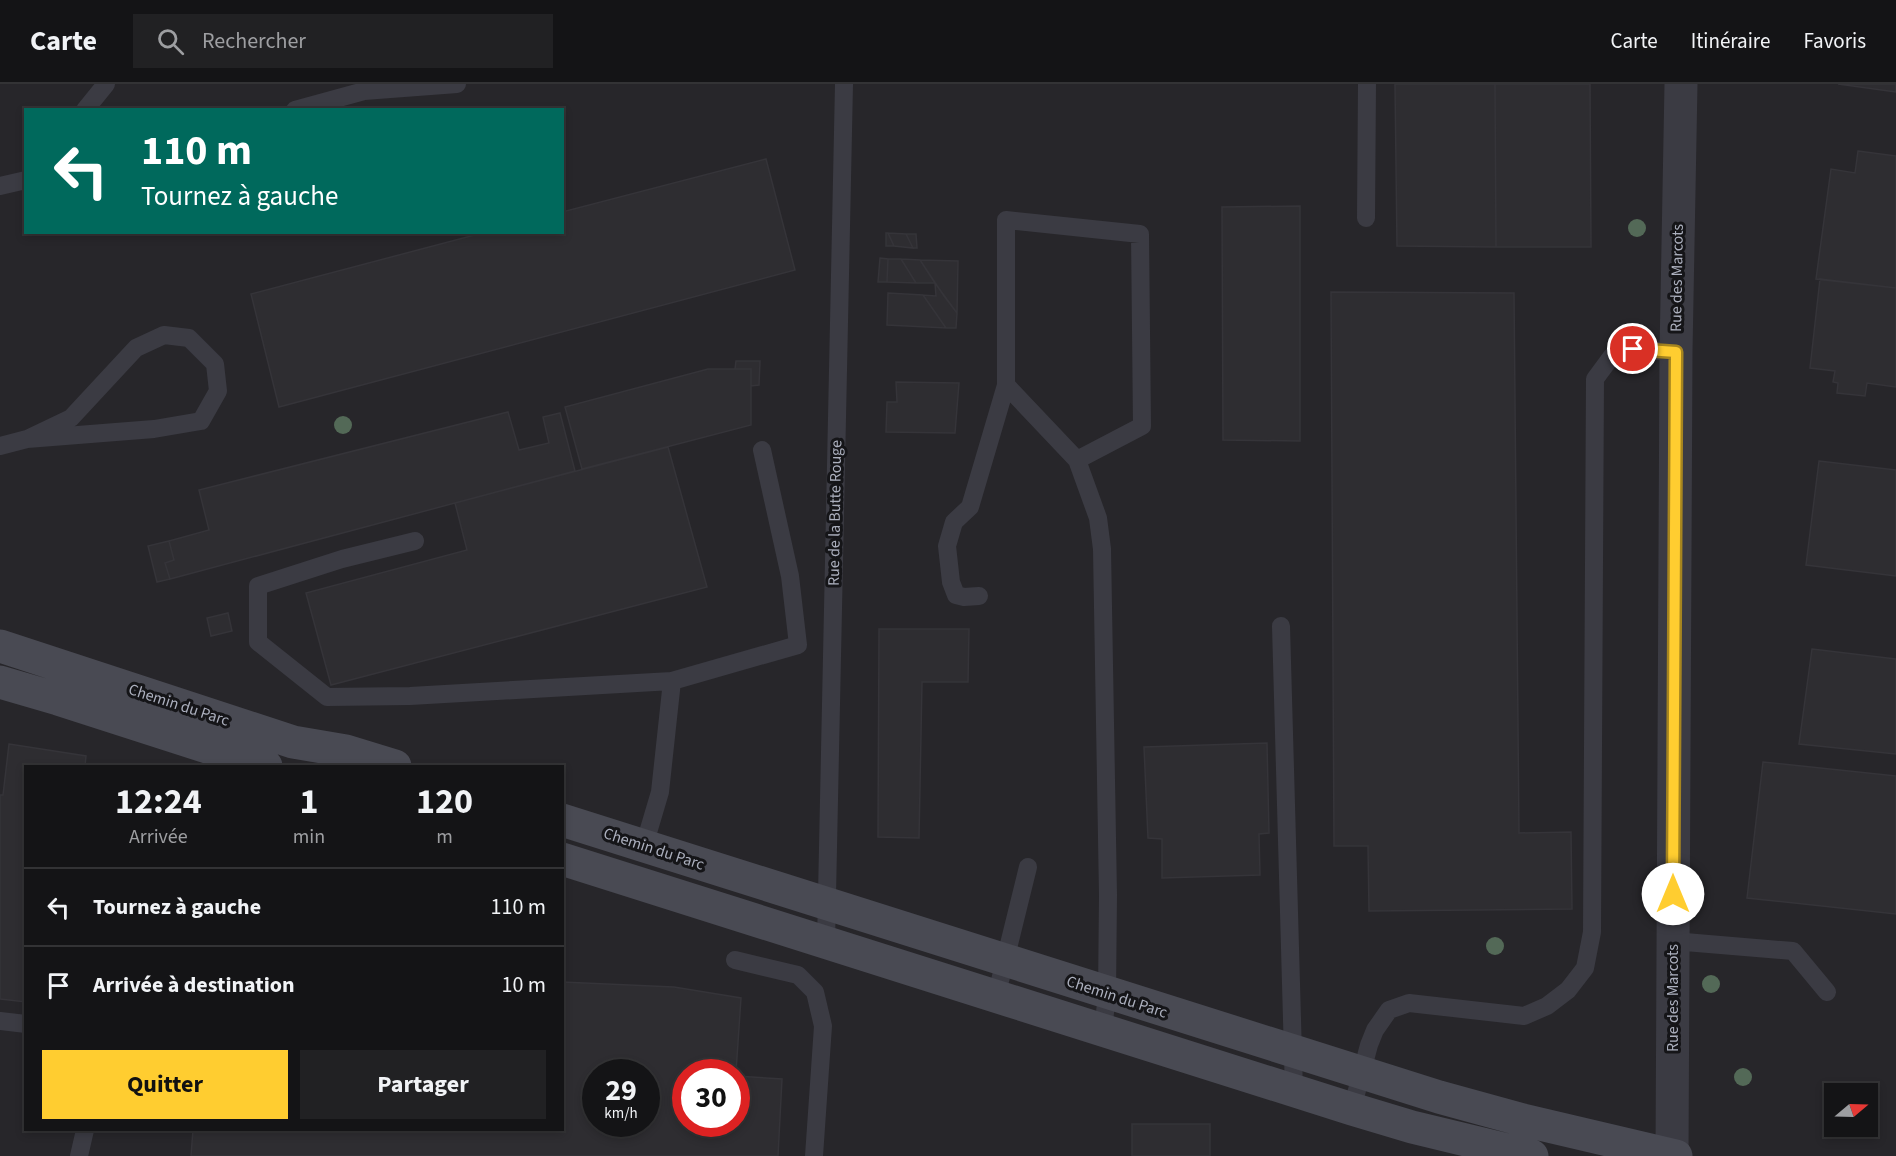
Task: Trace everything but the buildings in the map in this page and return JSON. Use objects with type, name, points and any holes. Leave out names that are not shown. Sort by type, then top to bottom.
[{"type":"main road","name":"Chemin du Parc","points":[[0,646],[293,742],[346,751],[392,765]]},
{"type":"main road","name":"Chemin du Parc","points":[[0,682],[263,765]]},
{"type":"main road","name":"Chemin du Parc","points":[[564,821],[1362,1073],[1513,1117],[1673,1156]]},
{"type":"main road","points":[[564,860],[1352,1109],[1412,1127],[1532,1156]]},
{"type":"street","name":"Rue des Marcots","points":[[1673,1156],[1676,352],[1681,84]]},
{"type":"lane","points":[[88,108],[106,84]]},
{"type":"lane","points":[[302,108],[364,91],[457,84]]},
{"type":"lane","name":"Rue de la Butte Rouge","points":[[826,943],[844,84]]},
{"type":"lane","points":[[1366,218],[1367,84]]},
{"type":"lane","points":[[979,596],[956,595],[951,582],[947,546],[954,522],[969,507],[1006,385],[1006,220],[1140,234],[1142,426],[1077,460]]},
{"type":"lane","points":[[0,446],[27,439],[154,429],[201,421],[218,391],[214,364],[189,338],[164,334],[135,348],[71,418],[27,439]]},
{"type":"lane","points":[[1352,1109],[1375,1030],[1389,1010],[1409,1003],[1524,1016],[1547,1006],[1568,990],[1585,968],[1592,932],[1595,379],[1612,356],[1633,349],[1676,352]]},
{"type":"lane","points":[[1006,385],[1077,460],[1098,519],[1102,549],[1108,895],[1107,994],[1103,1031]]},
{"type":"lane","points":[[415,540],[258,586],[258,642],[327,697],[410,696],[672,681],[798,645],[790,576],[762,450]]},
{"type":"lane","points":[[1281,626],[1294,1091]]},
{"type":"lane","points":[[644,846],[660,792],[672,681]]},
{"type":"lane","points":[[996,997],[1028,867]]},
{"type":"lane","points":[[1673,941],[1793,951],[1827,992]]},
{"type":"lane","points":[[735,960],[798,975],[815,992],[824,1026],[814,1156]]},
{"type":"lane","points":[[0,1022],[24,1024]]},
{"type":"lane","points":[[79,1156],[85,1131]]},
{"type":"shaded area","points":[[0,84],[1896,84],[1896,1156],[0,1156]]},
{"type":"route","points":[[1633,349],[1676,352],[1673,894]]}]
